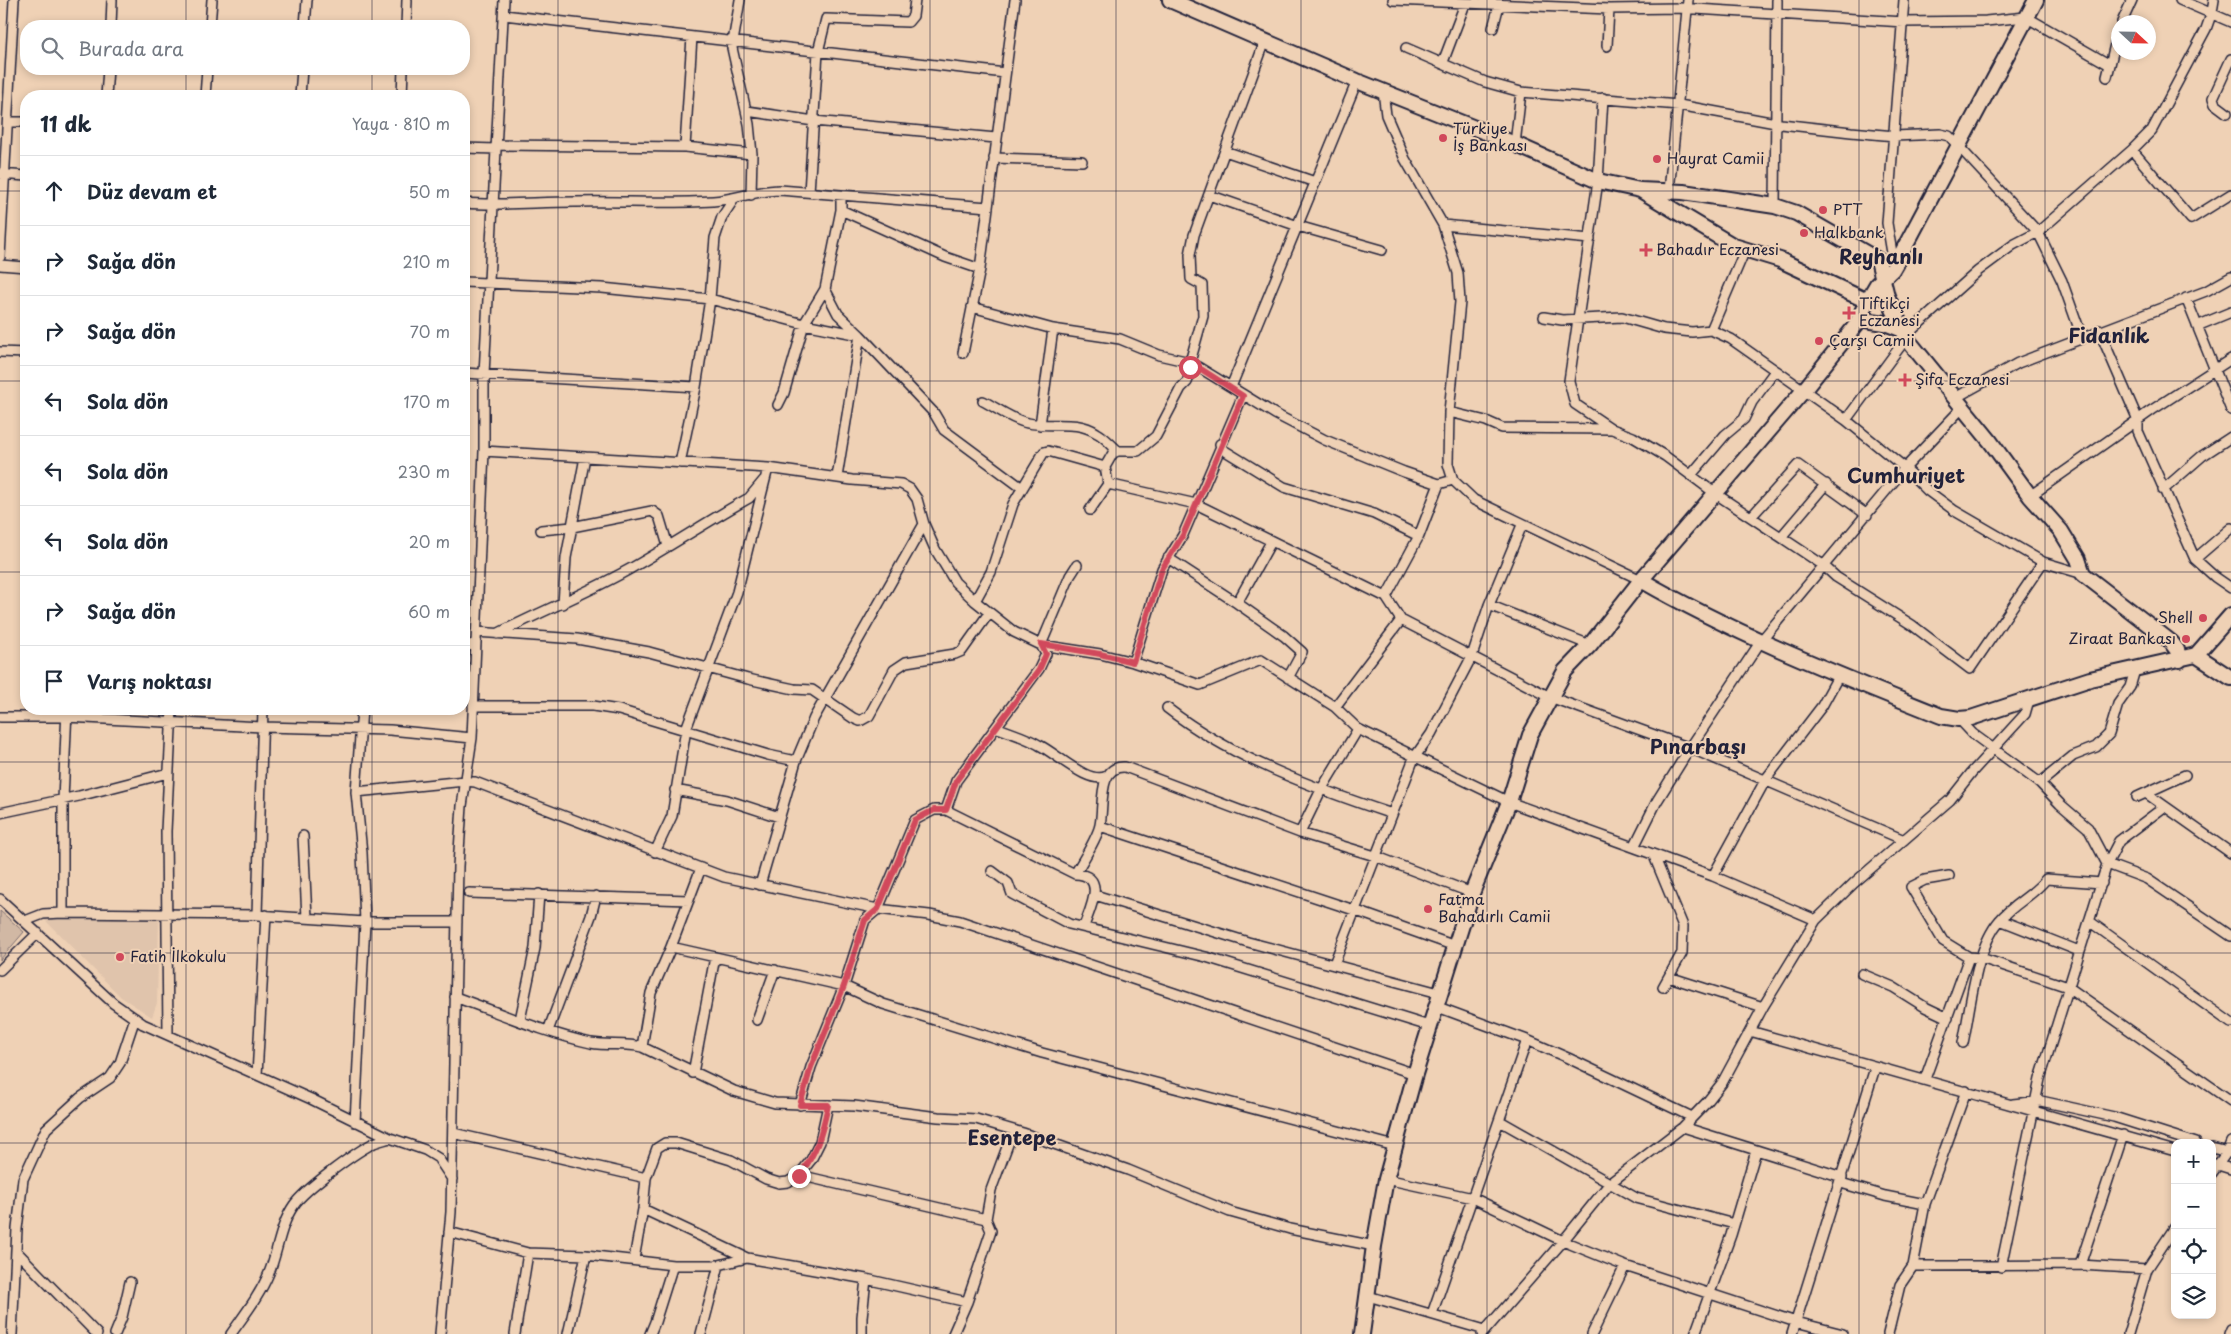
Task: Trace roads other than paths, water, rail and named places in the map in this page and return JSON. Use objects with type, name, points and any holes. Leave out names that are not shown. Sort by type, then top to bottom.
[{"type":"main road","points":[[1170,0],[1357,81],[1515,144],[1598,181],[1640,190],[1669,191],[1775,206],[1796,213],[1878,260],[1887,296],[1905,334],[2030,496],[2061,531],[2078,559],[2083,574],[2171,642],[2177,650],[2180,660]]},
{"type":"main road","points":[[1362,1334],[1374,1246],[1386,1179],[1415,1074],[1472,893],[1509,802],[1530,736],[1565,671],[1590,645],[1641,580],[1804,390],[1859,319],[1867,301],[1892,270],[1898,251],[1988,94],[2036,0]]},
{"type":"main road","points":[[1640,190],[1679,211],[1722,240],[1745,250],[1780,260],[1867,301]]},
{"type":"main road","points":[[1878,260],[1898,251]]},
{"type":"main road","points":[[1859,319],[1885,323],[1905,334]]},
{"type":"main road","points":[[1641,580],[1676,600],[1760,641],[1941,716],[1959,719],[1971,718],[2090,679],[2196,655],[2231,616]]},
{"type":"main road","points":[[2196,655],[2231,678]]},
{"type":"street","points":[[0,257],[3,174],[8,122],[14,0]]},
{"type":"street","points":[[110,20],[112,0]]},
{"type":"street","points":[[210,20],[212,0]]},
{"type":"street","points":[[305,20],[307,0]]},
{"type":"street","points":[[406,20],[407,0]]},
{"type":"street","points":[[440,1334],[452,1179],[457,922],[462,806],[472,738],[484,451],[484,374],[504,0]]},
{"type":"street","points":[[740,0],[732,41],[733,56],[747,111],[752,154],[751,195]]},
{"type":"street","points":[[809,192],[818,52],[826,19],[908,22],[913,16],[915,0]]},
{"type":"street","points":[[963,354],[980,269],[1015,0]]},
{"type":"street","points":[[1394,0],[1499,5],[1534,3],[1609,9],[1688,4],[1777,14],[1904,22],[1986,21],[2026,17],[2110,65]]},
{"type":"street","points":[[1775,206],[1777,0]]},
{"type":"street","points":[[1898,251],[1887,222],[1904,22],[1904,0]]},
{"type":"street","points":[[2125,15],[2132,0]]},
{"type":"street","points":[[2180,0],[2212,12],[2231,22]]},
{"type":"street","points":[[1846,420],[1905,334],[1913,330],[1978,271],[2014,245],[2038,232],[2132,150],[2152,130],[2206,29],[2214,0]]},
{"type":"street","points":[[1443,62],[1465,4]]},
{"type":"street","points":[[1669,191],[1688,4]]},
{"type":"street","points":[[1493,28],[1499,5]]},
{"type":"street","points":[[1608,46],[1609,9]]},
{"type":"street","points":[[504,15],[1005,73]]},
{"type":"street","points":[[685,147],[692,37]]},
{"type":"street","points":[[1090,510],[1108,484],[1105,467],[1113,453],[1118,451],[1138,451],[1156,436],[1181,388],[1188,382],[1191,372],[1190,362],[1202,316],[1202,285],[1191,278],[1190,255],[1194,235],[1266,41]]},
{"type":"street","points":[[1406,48],[1443,62],[1484,82],[1521,92],[1679,106],[1777,122],[1895,136],[1940,134],[1949,136],[2038,232],[2062,281],[2082,337]]},
{"type":"street","points":[[2227,113],[2215,104],[2213,98],[2231,59]]},
{"type":"street","points":[[2107,77],[2111,60]]},
{"type":"street","points":[[106,90],[108,75]]},
{"type":"street","points":[[205,90],[207,75]]},
{"type":"street","points":[[300,90],[302,75]]},
{"type":"street","points":[[402,90],[403,75]]},
{"type":"street","points":[[1231,387],[1357,81]]},
{"type":"street","points":[[1383,91],[1386,115],[1405,159],[1442,225],[1458,273],[1460,302],[1449,412],[1448,464],[1453,480],[1474,500],[1522,525],[1641,580]]},
{"type":"street","points":[[1515,144],[1521,92]]},
{"type":"street","points":[[1603,98],[1598,181],[1568,381],[1575,404],[1612,429],[1632,437],[1657,452],[1716,494],[1823,565],[1836,577],[1912,624],[1970,669],[2044,562]]},
{"type":"street","points":[[747,111],[814,121],[996,138]]},
{"type":"street","points":[[8,122],[20,122]]},
{"type":"street","points":[[470,148],[685,147],[752,154]]},
{"type":"street","points":[[2132,150],[2191,219],[2231,194]]},
{"type":"street","points":[[1226,151],[1315,182]]},
{"type":"street","points":[[994,158],[1082,161]]},
{"type":"street","points":[[3,174],[20,175]]},
{"type":"street","points":[[470,204],[493,206],[574,202],[654,204],[734,199],[766,190],[988,207]]},
{"type":"street","points":[[778,405],[784,392],[804,324],[825,289],[841,210],[841,195]]},
{"type":"street","points":[[1209,195],[1298,226],[1382,250]]},
{"type":"street","points":[[680,463],[696,387],[710,299],[716,238],[722,217],[734,199]]},
{"type":"street","points":[[841,210],[945,258],[980,269]]},
{"type":"street","points":[[1442,225],[1590,238]]},
{"type":"street","points":[[1710,330],[1745,250]]},
{"type":"street","points":[[0,266],[20,267]]},
{"type":"street","points":[[1634,847],[1657,801],[1760,641],[1867,515],[1958,403],[2018,363],[2099,330],[2206,291],[2231,276]]},
{"type":"street","points":[[470,282],[602,288],[710,299],[804,324],[860,335]]},
{"type":"street","points":[[825,289],[838,314],[934,413],[944,430],[1022,488]]},
{"type":"street","points":[[2186,298],[2214,370],[2230,404]]},
{"type":"street","points":[[972,307],[1053,329],[1120,339],[1159,355],[1190,362],[1243,396],[1325,440],[1439,484],[1453,480]]},
{"type":"street","points":[[2197,326],[2231,312]]},
{"type":"street","points":[[1544,317],[1562,320],[1622,317],[1664,329],[1692,332],[1710,330],[1731,339],[1846,420],[1905,468],[1928,491],[1955,511],[2044,562],[2083,574]]},
{"type":"street","points":[[1040,426],[1053,329]]},
{"type":"street","points":[[2099,330],[2138,420],[2138,431],[2195,559],[2214,577],[2231,588]]},
{"type":"street","points":[[838,477],[860,335]]},
{"type":"street","points":[[0,352],[20,353]]},
{"type":"street","points":[[2030,496],[2138,420],[2231,359]]},
{"type":"street","points":[[1691,476],[1725,435],[1744,418],[1752,402],[1775,371]]},
{"type":"street","points":[[470,373],[696,387]]},
{"type":"street","points":[[1133,662],[1157,580],[1183,535],[1220,444],[1243,396]]},
{"type":"street","points":[[983,401],[1025,422],[1040,426],[1065,424],[1084,427],[1098,433],[1118,451]]},
{"type":"street","points":[[1449,412],[1486,421],[1502,428],[1612,429]]},
{"type":"street","points":[[2163,490],[2202,456],[2231,437]]},
{"type":"street","points":[[1220,444],[1222,449],[1284,487],[1374,514],[1419,536]]},
{"type":"street","points":[[484,451],[768,468],[852,480],[901,484],[910,489],[917,499],[924,524],[935,549],[955,582],[975,602],[1014,632],[1041,644],[1100,654],[1133,662],[1200,685],[1261,660],[1335,707],[1358,729],[1414,758],[1509,802],[1713,876],[1816,920]]},
{"type":"street","points":[[975,602],[991,572],[1013,504],[1044,452],[1048,451],[1105,467]]},
{"type":"street","points":[[563,604],[566,558],[585,457]]},
{"type":"street","points":[[1751,517],[1798,465],[1867,515]]},
{"type":"street","points":[[655,852],[672,816],[674,790],[686,729],[737,592],[768,468]]},
{"type":"street","points":[[497,634],[532,616],[563,604],[628,570],[749,498],[766,478]]},
{"type":"street","points":[[1108,484],[1196,504],[1386,597],[1401,620],[1550,697],[1690,748],[1766,779],[1904,840]]},
{"type":"street","points":[[1386,597],[1419,536],[1439,484]]},
{"type":"street","points":[[1782,537],[1826,484]]},
{"type":"street","points":[[541,530],[572,527],[652,512],[659,516],[668,546]]},
{"type":"street","points":[[760,885],[796,760],[814,718],[924,524]]},
{"type":"street","points":[[1334,964],[1414,758],[1431,734],[1472,656],[1489,605],[1522,525]]},
{"type":"street","points":[[2195,559],[2231,528]]},
{"type":"street","points":[[1237,603],[1271,542]]},
{"type":"street","points":[[1168,558],[1237,603],[1284,636],[1302,652],[1288,678]]},
{"type":"street","points":[[946,810],[956,781],[1039,670],[1046,654],[1041,644],[1070,576],[1077,565]]},
{"type":"street","points":[[1489,605],[1590,645]]},
{"type":"street","points":[[476,632],[577,639],[649,652],[708,670],[794,689],[812,690],[860,721],[865,720],[894,670],[906,662],[955,654],[962,651],[989,613]]},
{"type":"street","points":[[1335,707],[1401,620]]},
{"type":"street","points":[[470,645],[476,643]]},
{"type":"street","points":[[2040,783],[2073,756],[2096,748],[2108,734],[2118,704],[2130,687],[2135,670]]},
{"type":"street","points":[[1713,876],[1766,779],[1822,706],[1839,675]]},
{"type":"street","points":[[1368,1296],[1432,1314],[1483,1332],[1610,1183],[1683,1127],[1722,1084],[1763,1007],[1816,920],[1950,800],[2024,714],[2029,700]]},
{"type":"street","points":[[473,706],[593,706],[620,710],[768,754],[796,760]]},
{"type":"street","points":[[1167,708],[1214,740],[1320,790],[1392,814]]},
{"type":"street","points":[[0,717],[33,715]]},
{"type":"street","points":[[63,913],[66,715]]},
{"type":"street","points":[[85,715],[171,724],[361,729],[472,738]]},
{"type":"street","points":[[168,1034],[166,831],[172,715]]},
{"type":"street","points":[[257,1075],[262,915],[263,715]]},
{"type":"street","points":[[355,1122],[364,922],[362,853],[356,792],[362,715]]},
{"type":"street","points":[[1959,719],[1973,734],[2040,783],[2060,804],[2088,828],[2108,864],[2147,879],[2229,931]]},
{"type":"street","points":[[996,727],[1039,745],[1091,777],[1102,779],[1118,767],[1125,767],[1300,833],[1375,856],[1472,893]]},
{"type":"street","points":[[1300,833],[1320,790],[1358,729]]},
{"type":"street","points":[[0,813],[64,800],[168,773]]},
{"type":"street","points":[[2137,797],[2186,775]]},
{"type":"street","points":[[1075,874],[1100,826],[1107,776]]},
{"type":"street","points":[[356,792],[465,782],[486,786],[724,877],[878,909],[960,921],[1415,1074]]},
{"type":"street","points":[[674,790],[727,800],[779,817]]},
{"type":"street","points":[[2146,793],[2231,853]]},
{"type":"street","points":[[2001,1267],[2034,1102],[2079,951],[2108,864],[2119,841],[2164,807]]},
{"type":"street","points":[[800,1105],[811,1067],[844,986],[865,920],[878,909],[915,820],[934,810],[946,810],[1075,874],[1084,874],[1091,880],[1095,895],[1084,926]]},
{"type":"street","points":[[1100,826],[1354,910],[1455,946]]},
{"type":"street","points":[[303,836],[307,918]]},
{"type":"street","points":[[1654,856],[1683,926],[1684,940],[1682,953],[1663,987]]},
{"type":"street","points":[[642,1047],[651,993],[672,947],[701,868]]},
{"type":"street","points":[[992,871],[1008,883],[1012,894],[1069,924],[1084,926],[1123,938],[1206,957],[1429,1026]]},
{"type":"street","points":[[1949,876],[1926,880],[1911,887],[1943,941],[1969,957],[1981,958],[2068,987],[2231,1101]]},
{"type":"street","points":[[1963,1043],[1981,958],[1987,940],[2000,920],[2040,887],[2046,879],[2102,883]]},
{"type":"street","points":[[468,893],[689,900]]},
{"type":"street","points":[[520,1020],[535,948],[539,894]]},
{"type":"street","points":[[1095,895],[1248,942],[1439,993]]},
{"type":"street","points":[[548,1031],[591,916],[596,896]]},
{"type":"street","points":[[0,899],[113,1003],[143,1024],[311,1099],[390,1138],[425,1150],[438,1158],[452,1179]]},
{"type":"street","points":[[25,921],[43,914],[63,913],[262,915],[364,922],[457,922]]},
{"type":"street","points":[[2000,920],[2079,951]]},
{"type":"street","points":[[2089,922],[2231,1022]]},
{"type":"street","points":[[0,970],[38,933]]},
{"type":"street","points":[[672,947],[844,986],[882,1004],[1042,1053],[1395,1146]]},
{"type":"street","points":[[692,1073],[715,957]]},
{"type":"street","points":[[1925,1079],[1969,957]]},
{"type":"street","points":[[757,1020],[775,970]]},
{"type":"street","points":[[1862,974],[1893,987],[1925,1007],[1948,1018]]},
{"type":"street","points":[[1669,977],[1763,1007]]},
{"type":"street","points":[[456,997],[548,1031],[593,1043],[628,1044],[642,1047],[692,1073],[734,1091],[775,1103],[854,1106],[938,1117],[976,1119],[1128,1170],[1230,1212],[1290,1230],[1374,1246]]},
{"type":"street","points":[[1435,1006],[1527,1040],[1692,1117]]},
{"type":"street","points":[[12,1334],[16,1251],[23,1179],[32,1155],[46,1129],[80,1098],[110,1078],[120,1063],[135,1018]]},
{"type":"street","points":[[1750,1031],[1875,1068],[1925,1079],[2032,1112],[2171,1150]]},
{"type":"street","points":[[1432,1314],[1527,1040]]},
{"type":"street","points":[[1792,1334],[1875,1068]]},
{"type":"street","points":[[1888,1334],[1900,1285],[1914,1266],[1925,1204],[1966,1091]]},
{"type":"street","points":[[2010,1104],[2041,1101],[2114,1118],[2183,1139]]},
{"type":"street","points":[[634,1260],[643,1209],[646,1178],[657,1148],[665,1143],[676,1142],[731,1160],[766,1179],[779,1183],[788,1182],[799,1176],[811,1160],[820,1142],[828,1105]]},
{"type":"street","points":[[2112,1133],[2114,1118]]},
{"type":"street","points":[[1500,1121],[1636,1198],[1734,1224]]},
{"type":"street","points":[[1683,1127],[1842,1177]]},
{"type":"street","points":[[953,1334],[967,1302],[991,1231],[986,1220],[991,1190],[1013,1131]]},
{"type":"street","points":[[453,1133],[646,1178]]},
{"type":"street","points":[[2080,1265],[2123,1136]]},
{"type":"street","points":[[231,1334],[257,1297],[269,1273],[284,1226],[294,1205],[308,1190],[360,1152],[372,1144],[390,1138]]},
{"type":"street","points":[[2216,1163],[2229,1153],[2231,1142]]},
{"type":"street","points":[[2216,1149],[2229,1153]]},
{"type":"street","points":[[1695,1334],[1734,1224],[1756,1151]]},
{"type":"street","points":[[2216,1164],[2231,1169]]},
{"type":"street","points":[[799,1176],[986,1220]]},
{"type":"street","points":[[1842,1177],[1841,1183],[1885,1196],[1925,1204]]},
{"type":"street","points":[[1386,1179],[1473,1198],[1562,1241],[1625,1266],[1796,1322],[1843,1334]]},
{"type":"street","points":[[643,1209],[747,1258],[866,1279],[967,1302]]},
{"type":"street","points":[[2128,1334],[2148,1269],[2174,1229]]},
{"type":"street","points":[[449,1232],[528,1253],[586,1255],[673,1265],[719,1265],[747,1258]]},
{"type":"street","points":[[16,1251],[96,1334]]},
{"type":"street","points":[[515,1334],[528,1253]]},
{"type":"street","points":[[568,1334],[586,1255]]},
{"type":"street","points":[[650,1334],[673,1265]]},
{"type":"street","points":[[701,1334],[719,1265]]},
{"type":"street","points":[[1914,1266],[2001,1267],[2080,1265],[2148,1269]]},
{"type":"street","points":[[1592,1334],[1625,1266]]},
{"type":"street","points":[[862,1334],[866,1279]]},
{"type":"street","points":[[116,1334],[122,1318],[130,1282]]},
{"type":"street","points":[[2229,1334],[2231,1329]]},
{"type":"place","name":"Türkiye İş Bankası","points":[[1443,138]]},
{"type":"place","name":"Hayrat Camii","points":[[1657,159]]},
{"type":"place","name":"PTT","points":[[1823,210]]},
{"type":"place","name":"Halkbank","points":[[1804,233]]},
{"type":"place","name":"Bahadır Eczanesi","points":[[1646,250]]},
{"type":"place","name":"Tiftikçi Eczanesi","points":[[1849,313]]},
{"type":"place","name":"Çarşı Camii","points":[[1819,341]]},
{"type":"place","name":"Şifa Eczanesi","points":[[1905,380]]},
{"type":"place","name":"Shell","points":[[2203,618]]},
{"type":"place","name":"Ziraat Bankası","points":[[2186,639]]},
{"type":"place","name":"Fatma Bahadırlı Camii","points":[[1428,909]]},
{"type":"place","name":"Fatih İlkokulu","points":[[120,957]]},
{"type":"district","name":"Reyhanlı","points":[[1881,257]]},
{"type":"district","name":"Fidanlık","points":[[2109,336]]},
{"type":"district","name":"Cumhuriyet","points":[[1906,476]]},
{"type":"district","name":"Pınarbaşı","points":[[1698,747]]},
{"type":"district","name":"Esentepe","points":[[1012,1138]]}]
